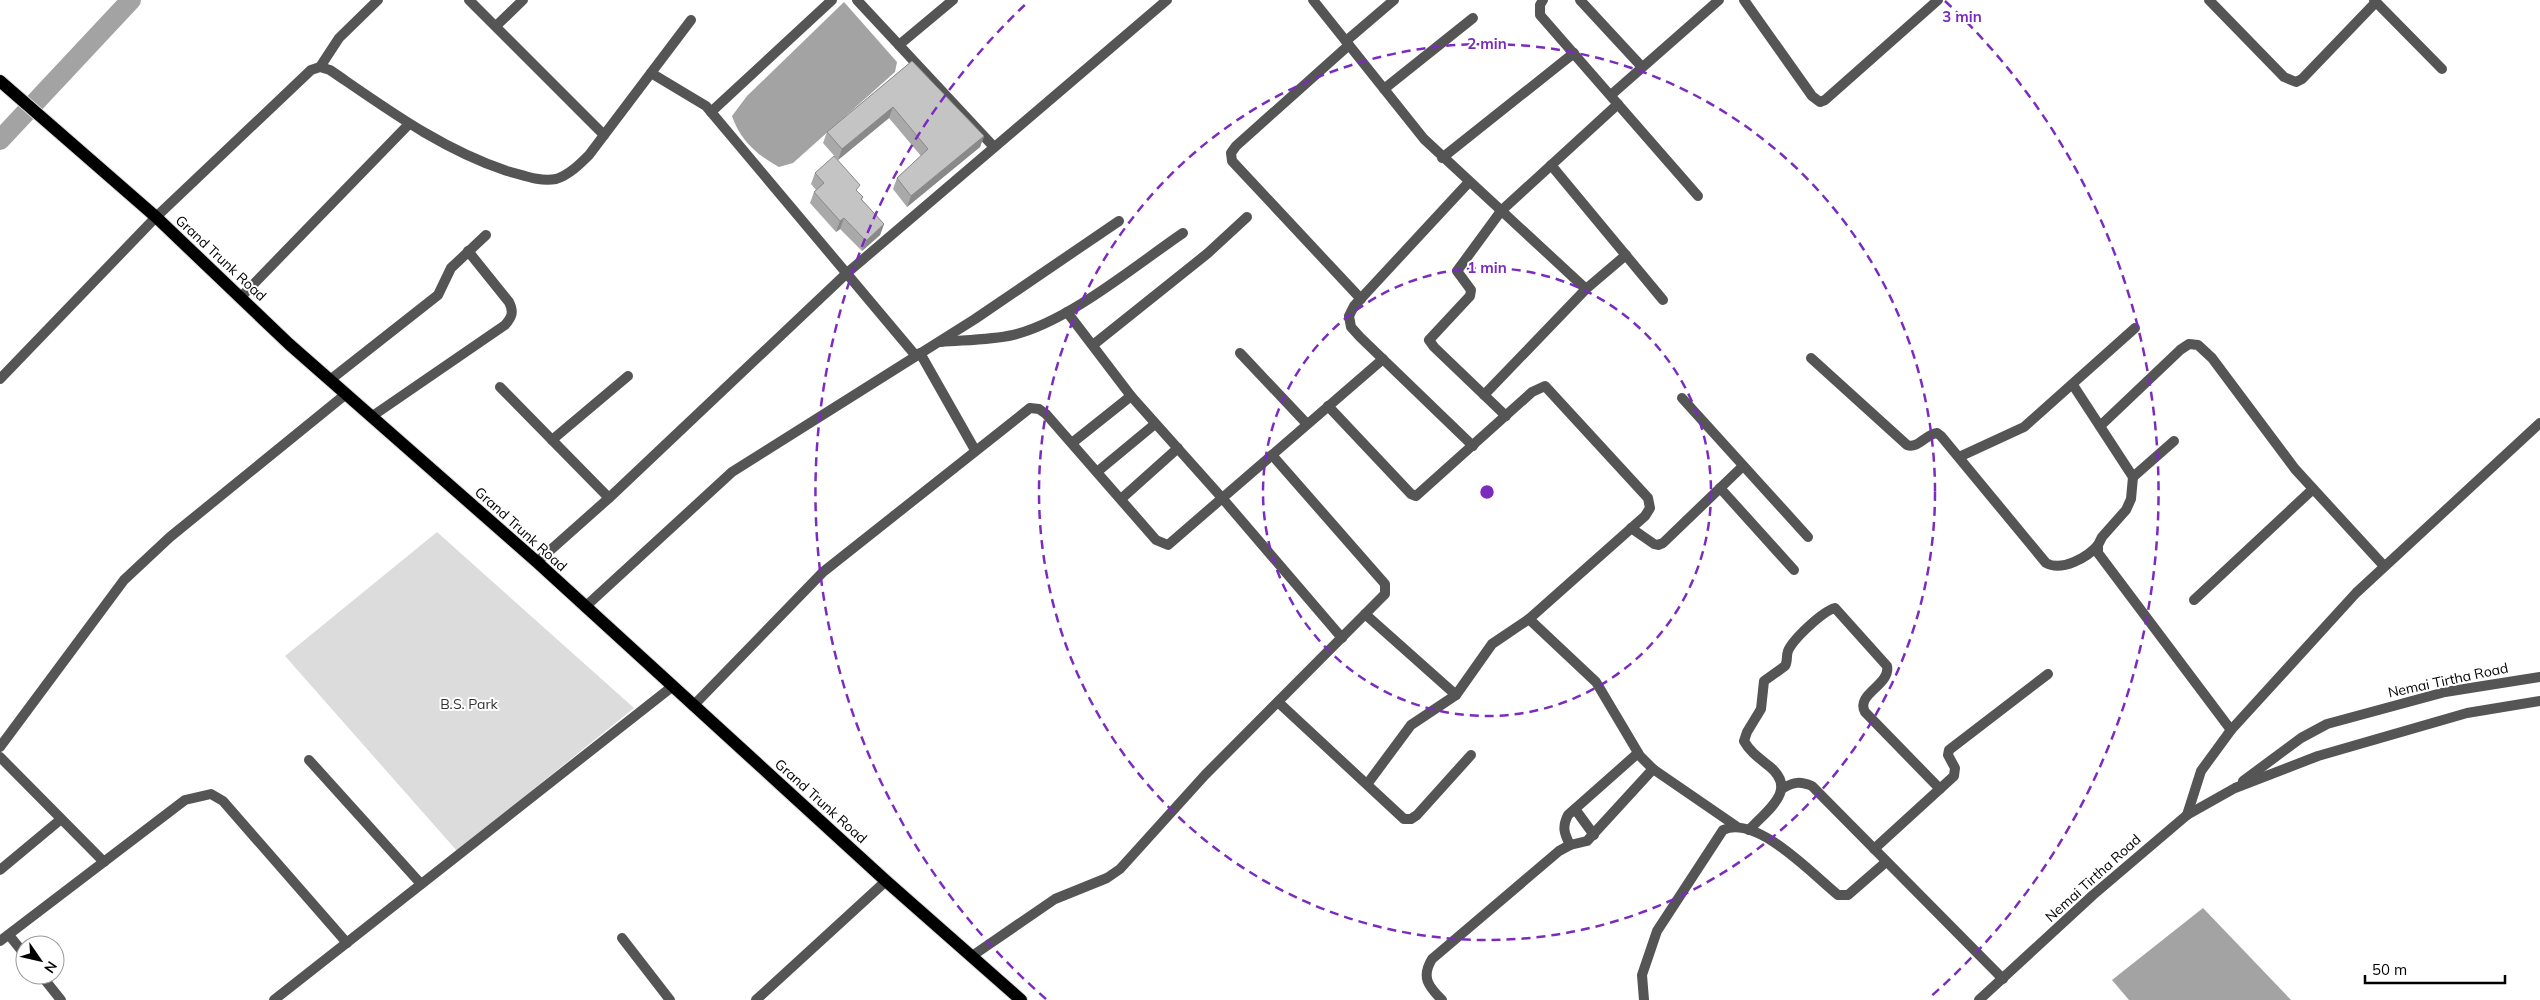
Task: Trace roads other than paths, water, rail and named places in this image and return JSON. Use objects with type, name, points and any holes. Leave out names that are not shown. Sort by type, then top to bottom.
[{"type":"main road","name":"Grand Trunk Road","points":[[0,81],[156,217],[330,380],[537,562],[886,881],[972,956],[1017,999]]},
{"type":"street","points":[[0,379],[156,217],[301,77],[320,67],[339,38],[378,0]]},
{"type":"street","points":[[496,26],[523,0]]},
{"type":"street","points":[[711,112],[832,0]]},
{"type":"street","points":[[856,0],[994,147]]},
{"type":"street","points":[[899,45],[953,0]]},
{"type":"street","points":[[537,562],[609,498],[846,273],[1168,0]]},
{"type":"street","points":[[1313,0],[1424,139],[1442,158],[1586,289]]},
{"type":"street","points":[[1361,299],[1232,161],[1231,153],[1236,146],[1394,0]]},
{"type":"street","points":[[1543,0],[1540,5],[1540,15],[1698,196]]},
{"type":"street","points":[[1580,0],[1642,67]]},
{"type":"street","points":[[1610,95],[1719,0]]},
{"type":"street","points":[[1744,0],[1812,96],[1820,102],[1826,100],[1938,0]]},
{"type":"street","points":[[2209,0],[2284,77],[2296,82],[2302,78],[2375,1],[2442,68]]},
{"type":"street","points":[[471,1],[604,135]]},
{"type":"street","points":[[1384,89],[1472,18]]},
{"type":"street","points":[[320,67],[330,70],[409,124],[483,163],[541,180],[556,178],[574,170],[589,155],[690,20]]},
{"type":"street","points":[[1442,158],[1574,53]]},
{"type":"street","points":[[651,73],[690,95],[711,112],[846,273],[918,354],[975,450]]},
{"type":"street","points":[[1506,416],[1429,340],[1470,296],[1471,290],[1457,271],[1501,211],[1618,104]]},
{"type":"street","points":[[240,297],[409,124]]},
{"type":"street","points":[[1551,165],[1662,300]]},
{"type":"street","points":[[1469,182],[1361,299],[1349,316],[1351,327],[1472,446]]},
{"type":"street","points":[[1093,345],[1208,253],[1247,217]]},
{"type":"street","points":[[585,607],[732,472],[938,342],[1119,221]]},
{"type":"street","points":[[938,342],[1012,335],[1042,325],[1067,312],[1183,232]]},
{"type":"street","points":[[330,380],[438,295],[451,268],[486,235]]},
{"type":"street","points":[[372,417],[505,325],[511,318],[513,310],[509,302],[468,251]]},
{"type":"street","points":[[1484,395],[1586,289],[1626,255]]},
{"type":"street","points":[[1067,312],[1131,396],[1223,499],[1342,638]]},
{"type":"street","points":[[1959,457],[2024,427],[2135,328]]},
{"type":"street","points":[[2100,426],[2180,350],[2189,344],[2198,345],[2212,358],[2288,461],[2384,566]]},
{"type":"street","points":[[1240,353],[1307,424]]},
{"type":"street","points":[[1811,358],[1907,445],[1916,445],[1931,434],[1937,433],[2046,563],[2052,566],[2060,566],[2092,552],[2126,510],[2131,499],[2133,477],[2073,385]]},
{"type":"street","points":[[693,706],[823,572],[1030,408],[1038,409],[1046,414],[1156,540],[1168,545],[1383,359]]},
{"type":"street","points":[[552,440],[628,376]]},
{"type":"street","points":[[1328,406],[1411,494],[1416,496],[1538,387],[1545,386],[1549,388],[1648,498],[1650,508],[1646,516],[1529,619],[1486,651],[1456,694],[1411,725],[1368,783]]},
{"type":"street","points":[[500,387],[609,498]]},
{"type":"street","points":[[0,748],[124,580],[170,537],[346,394]]},
{"type":"street","points":[[1072,443],[1131,396]]},
{"type":"street","points":[[1682,398],[1808,537]]},
{"type":"street","points":[[1097,472],[1156,424]]},
{"type":"street","points":[[2187,815],[2201,771],[2230,730],[2356,593],[2540,424]]},
{"type":"street","points":[[2133,477],[2174,441]]},
{"type":"street","points":[[1121,499],[1178,448]]},
{"type":"street","points":[[972,956],[1055,899],[1107,878],[1120,869],[1205,775],[1385,594],[1385,584],[1272,455]]},
{"type":"street","points":[[1631,528],[1658,545],[1743,466]]},
{"type":"street","points":[[1720,488],[1794,570]]},
{"type":"street","points":[[2194,600],[2313,489]]},
{"type":"street","points":[[2098,545],[2098,553],[2230,730]]},
{"type":"street","points":[[1783,788],[1781,778],[1749,750],[1744,741],[1747,732],[1762,709],[1764,681],[1785,666],[1787,653],[1792,645],[1827,610],[1835,608],[1887,666],[1886,677],[1863,701],[1862,707],[1864,712],[1940,789]]},
{"type":"street","points":[[1366,614],[1456,694]]},
{"type":"street","points":[[1529,619],[1596,682],[1638,753],[1653,769],[1736,826],[1772,840],[1838,895],[1848,895],[1886,862]]},
{"type":"street","points":[[1874,849],[1956,772],[1948,755],[1949,750],[2048,674]]},
{"type":"street","name":"Nemai Tirtha Road","points":[[1979,1000],[2093,894],[2187,815],[2235,788],[2301,738],[2327,724],[2445,692],[2540,677]]},
{"type":"street","points":[[274,1000],[673,686]]},
{"type":"street","name":"Nemai Tirtha Road","points":[[2235,788],[2318,756],[2467,712],[2540,701]]},
{"type":"street","points":[[1278,702],[1368,783],[1404,819],[1411,819],[1471,755]]},
{"type":"street","points":[[1570,845],[1563,832],[1564,823],[1576,809],[1638,753]]},
{"type":"street","points":[[0,757],[60,820],[104,862]]},
{"type":"street","points":[[309,760],[421,884]]},
{"type":"street","points":[[1442,1000],[1427,980],[1425,969],[1432,959],[1548,859],[1570,845],[1587,841],[1594,835],[1653,769]]},
{"type":"street","points":[[1749,830],[1779,796],[1783,788],[1793,782],[1803,782],[1812,786],[2003,979]]},
{"type":"street","points":[[15,947],[4,938],[185,800],[211,794],[223,801],[347,943]]},
{"type":"street","points":[[1576,809],[1594,835]]},
{"type":"street","points":[[0,870],[60,820]]},
{"type":"street","points":[[1644,1000],[1642,975],[1649,951],[1662,920],[1718,835],[1723,830],[1736,826]]},
{"type":"street","points":[[756,1000],[886,881]]},
{"type":"street","points":[[622,938],[670,1000]]},
{"type":"street","points":[[49,985],[62,1000]]},
{"type":"waterway","points":[[0,140],[131,0]]},
{"type":"park label","name":"B.S. Park","points":[[469,704]]}]
